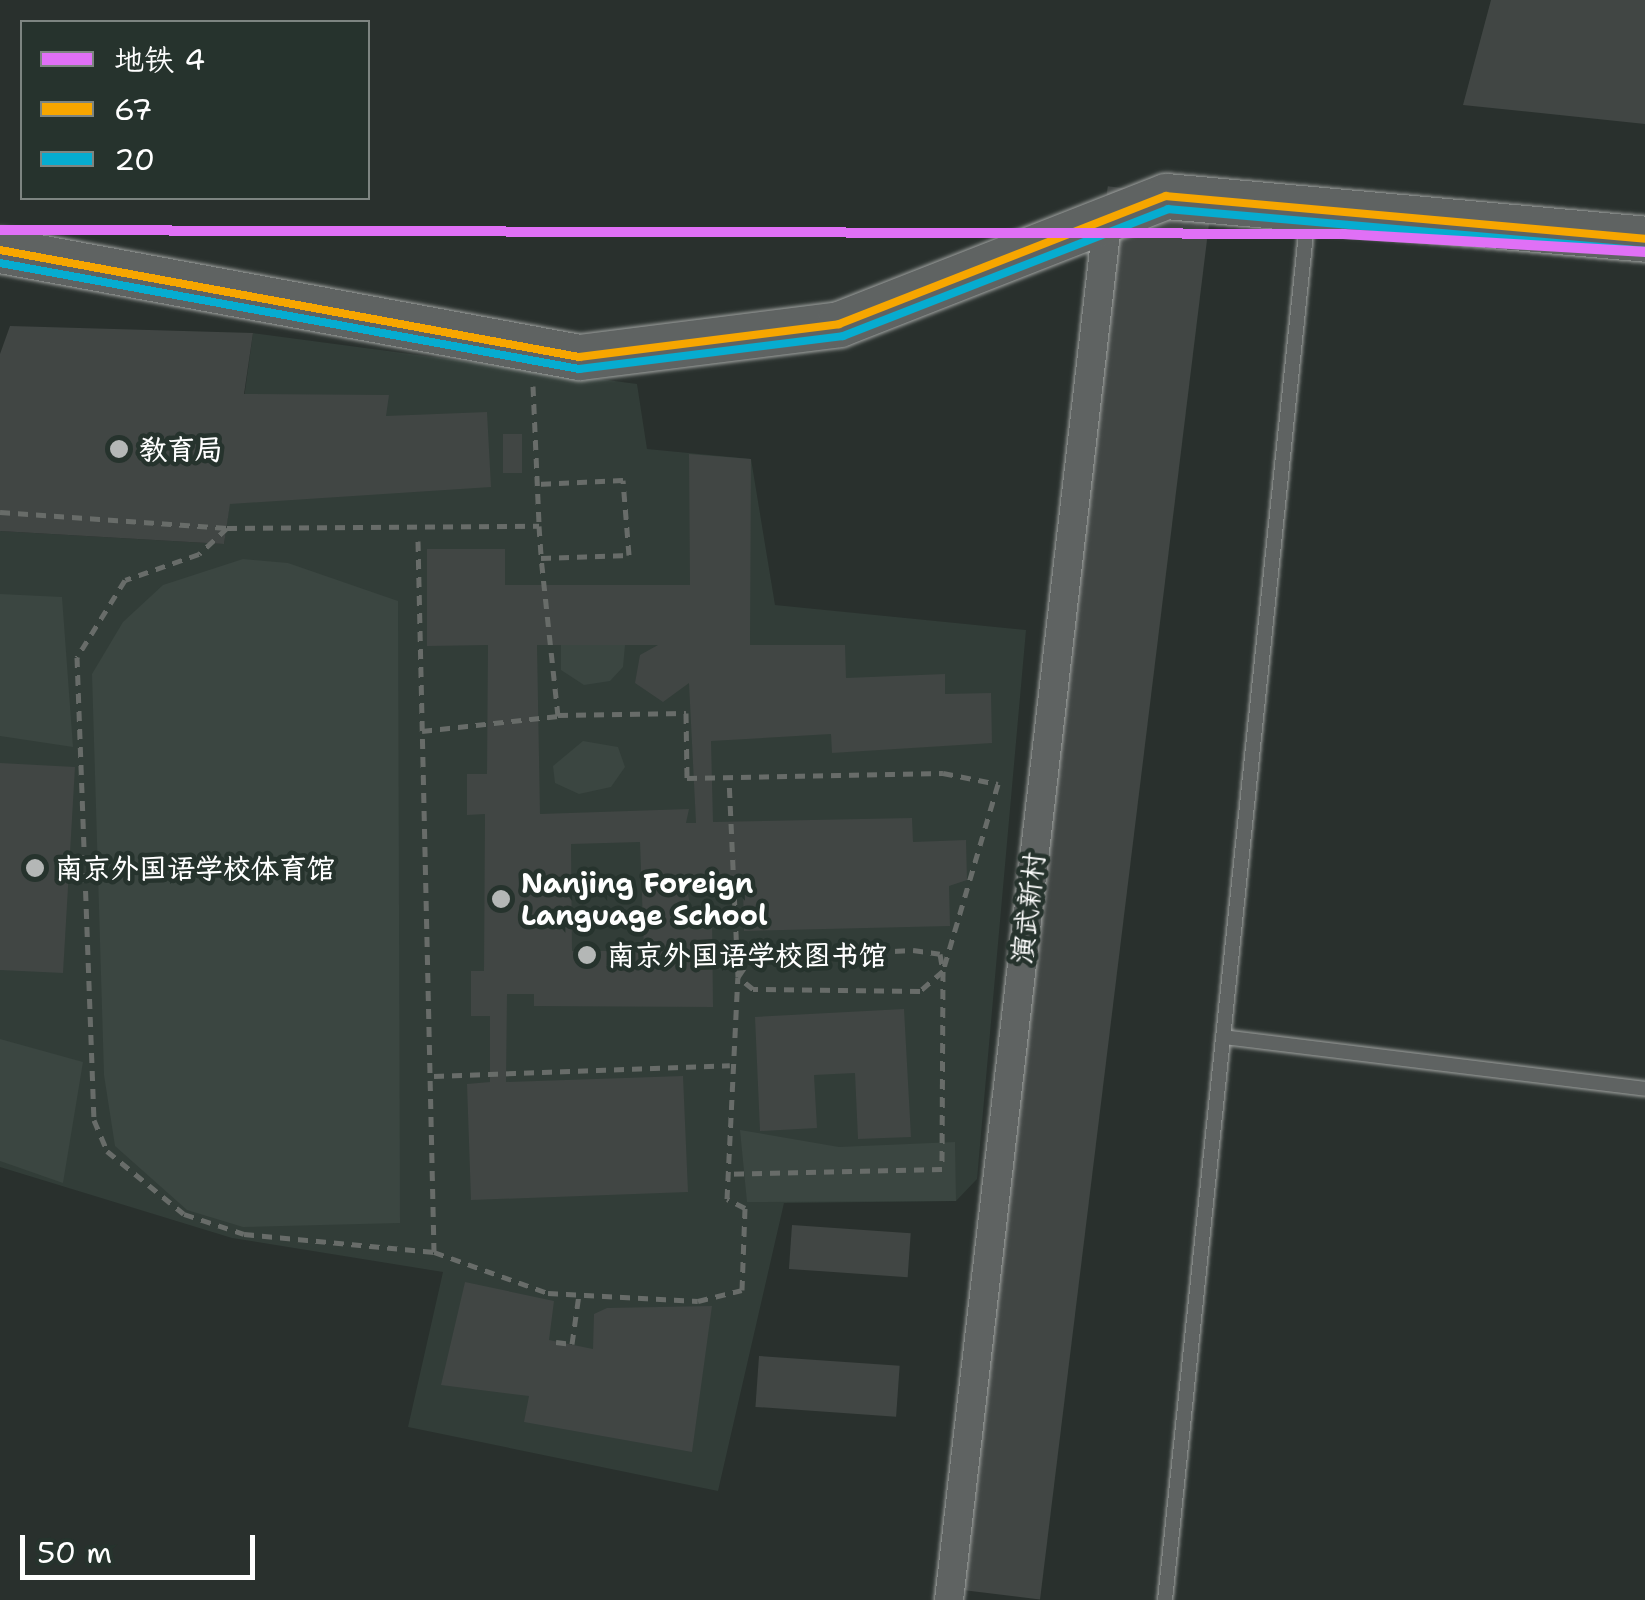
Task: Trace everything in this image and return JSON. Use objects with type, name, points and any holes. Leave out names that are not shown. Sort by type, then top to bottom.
[{"type":"main road","points":[[0,250],[580,356],[839,324],[1108,215],[1166,196],[1645,239]]},
{"type":"street","name":"演武新村","points":[[949,1600],[1108,215]]},
{"type":"lane","points":[[1165,1600],[1309,206]]},
{"type":"lane","points":[[1223,1037],[1645,1090]]},
{"type":"path","points":[[531,348],[541,558],[558,716]]},
{"type":"path","points":[[536,484],[623,480],[628,555],[541,558]]},
{"type":"path","points":[[0,512],[226,528],[539,526]]},
{"type":"path","points":[[226,528],[199,554],[125,580],[77,657],[94,1120],[107,1151],[184,1214],[244,1234],[434,1252],[578,1294],[698,1301],[742,1290],[745,1208],[727,1199],[730,1066],[738,976],[728,777]]},
{"type":"path","points":[[418,542],[434,1076],[434,1252]]},
{"type":"path","points":[[663,702],[664,713]]},
{"type":"path","points":[[422,731],[558,716],[686,713],[686,778],[942,773],[998,784],[944,972],[920,991],[753,988],[738,976]]},
{"type":"path","points":[[729,1174],[942,1169],[944,972],[940,954],[914,950],[763,956],[738,976]]},
{"type":"path","points":[[434,1076],[730,1066]]},
{"type":"path","points":[[556,1342],[572,1344],[578,1294]]},
{"type":"shaded area","name":"Nanjing Foreign Language School","points":[[253,333],[637,384],[647,449],[751,459],[775,605],[1026,630],[977,1179],[956,1201],[784,1203],[718,1491],[408,1427],[443,1272],[232,1238],[0,1167],[0,531],[224,544]]},
{"type":"shaded area","points":[[243,559],[288,563],[398,601],[400,1223],[243,1227],[187,1210],[115,1146],[104,1075],[92,674],[123,622],[163,585]]},
{"type":"shaded area","points":[[0,594],[62,597],[73,747],[0,736]]},
{"type":"shaded area","points":[[561,645],[625,645],[623,667],[610,681],[584,685],[561,670]]},
{"type":"shaded area","points":[[583,741],[618,747],[625,767],[611,787],[579,794],[555,783],[553,766]]},
{"type":"shaded area","points":[[0,1039],[83,1062],[63,1183],[0,1161]]},
{"type":"shaded area","points":[[740,1130],[839,1147],[955,1142],[956,1201],[747,1202]]},
{"type":"building","points":[[1491,0],[1645,0],[1645,124],[1463,105]]},
{"type":"building","points":[[1108,186],[1212,199],[1040,1599],[936,1587]]},
{"type":"building","name":"教育局","points":[[10,326],[253,333],[244,394],[389,395],[386,416],[487,412],[491,487],[230,504],[224,544],[0,531],[0,354]]},
{"type":"building","points":[[503,434],[522,434],[522,473],[503,473]]},
{"type":"building","points":[[689,454],[751,459],[750,645],[845,645],[846,678],[945,674],[945,694],[991,693],[992,743],[832,753],[831,734],[711,741],[713,822],[912,818],[913,842],[966,840],[967,880],[949,886],[950,926],[744,931],[743,888],[687,889],[692,914],[712,913],[713,1007],[534,1006],[534,994],[507,994],[506,1082],[683,1076],[688,1192],[471,1200],[467,1084],[490,1082],[490,1016],[471,1016],[471,971],[484,971],[485,814],[467,815],[467,774],[487,774],[488,645],[427,646],[427,549],[505,549],[505,585],[690,585]],"holes":[[[537,645],[658,645],[640,655],[635,683],[663,702],[689,683],[696,823],[686,823],[689,809],[540,814]],[[640,842],[644,951],[572,951],[571,844]]]},
{"type":"building","name":"南京外国语学校体育馆","points":[[0,763],[75,767],[63,973],[0,970]]},
{"type":"building","points":[[904,1009],[911,1137],[858,1139],[855,1073],[814,1075],[817,1128],[760,1131],[755,1017]]},
{"type":"building","points":[[792,1225],[911,1233],[908,1277],[789,1269]]},
{"type":"building","points":[[465,1282],[554,1301],[549,1340],[593,1349],[594,1314],[607,1308],[712,1306],[692,1452],[524,1422],[529,1396],[441,1385]]},
{"type":"building","points":[[759,1356],[900,1366],[896,1417],[755,1407]]},
{"type":"metro line","name":"4","points":[[0,230],[1344,234],[1645,252]]},
{"type":"transit line","name":"67","points":[[0,250],[579,357],[839,324],[1166,196],[1645,239]]},
{"type":"transit line","name":"20","points":[[0,263],[579,369],[843,336],[1168,209],[1644,251]]},
{"type":"place","name":"教育局","points":[[119,449]]},
{"type":"place","name":"南京外国语学校体育馆","points":[[35,868]]},
{"type":"place","name":"Nanjing Foreign Language School","points":[[501,899]]},
{"type":"place","name":"南京外国语学校图书馆","points":[[587,955]]}]
